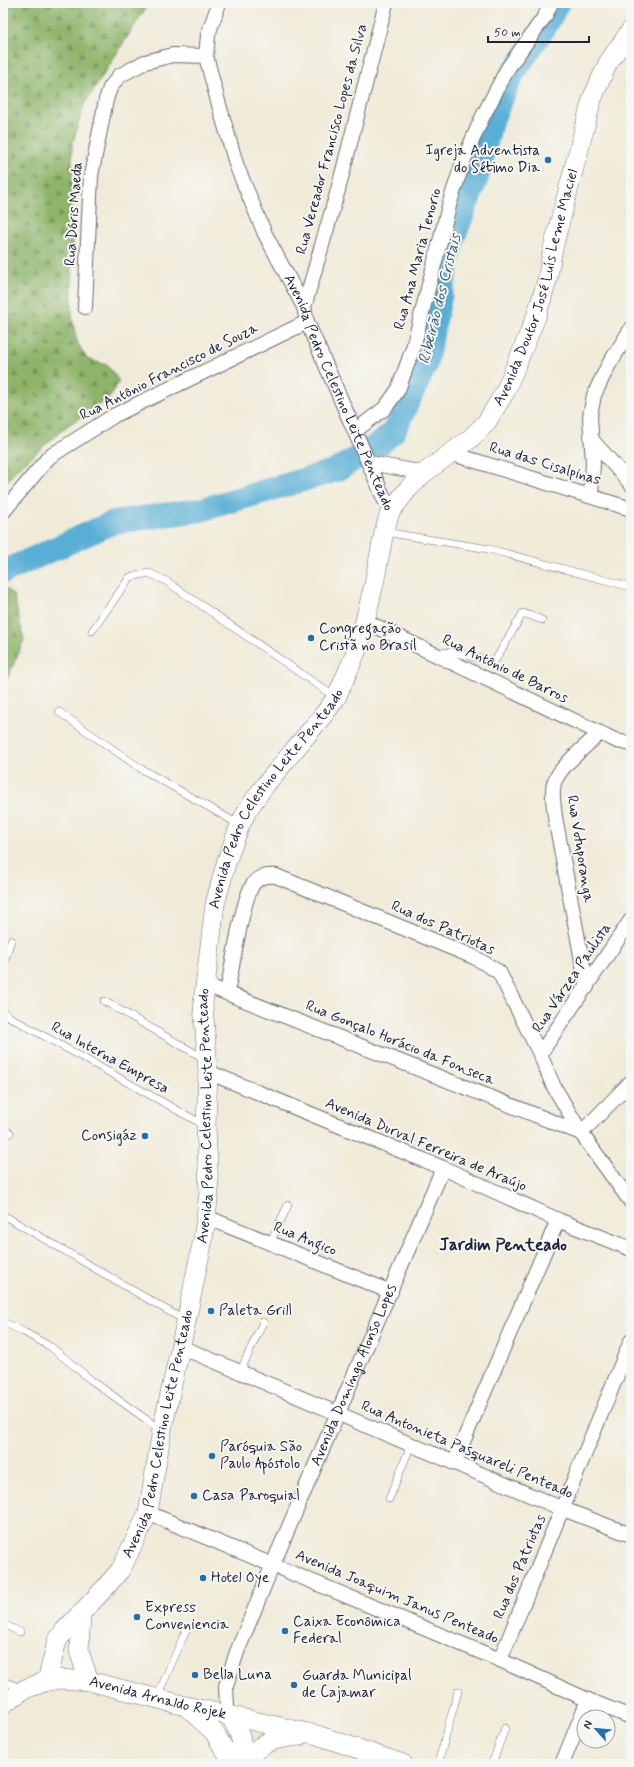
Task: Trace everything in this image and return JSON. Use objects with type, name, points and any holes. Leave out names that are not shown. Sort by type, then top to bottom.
[{"type":"street","name":"Avenida Pedro Celestino Leite Penteado","points":[[47,1681],[57,1641],[64,1631],[121,1569],[148,1513],[162,1430],[181,1347],[203,1239],[206,1217],[209,1192],[206,1126],[208,1066],[203,1004],[215,904],[227,860],[240,825],[248,809],[266,784],[336,698],[359,645],[374,584],[384,532],[390,512],[307,322],[304,307],[265,234],[237,167],[206,56],[208,35],[219,3]]},
{"type":"street","name":"Rua Vereador Francisco Lopes da Silva","points":[[304,307],[338,190],[386,3]]},
{"type":"street","name":"Rua Ana Maria Tenorio","points":[[358,436],[385,408],[398,390],[412,348],[450,202],[464,159],[482,118],[508,68],[545,16],[551,3]]},
{"type":"street","name":"Avenida Doutor José Luís Leme Maciel","points":[[390,512],[424,473],[470,439],[486,422],[505,392],[536,318],[547,281],[553,248],[592,99],[608,63],[631,30]]},
{"type":"street","name":"Rua Dóris Maeda","points":[[84,307],[91,176],[106,100],[110,88],[119,76],[145,62],[173,55],[206,56]]},
{"type":"street","name":"Rua Antônio Francisco de Souza","points":[[3,512],[49,457],[87,431],[115,415],[307,322]]},
{"type":"street","points":[[591,496],[593,463],[590,416],[594,395],[608,366],[631,330]]},
{"type":"street","points":[[592,439],[631,484]]},
{"type":"street","name":"Rua das Cisalpinas","points":[[450,453],[631,509]]},
{"type":"street","points":[[369,462],[424,473]]},
{"type":"street","name":"Rua Antônio de Barros","points":[[365,621],[617,741],[631,744]]},
{"type":"street","name":"Rua Votuporanga","points":[[587,987],[555,817],[553,794],[554,783],[559,773],[600,733]]},
{"type":"street","name":"Rua dos Patriotas","points":[[227,992],[246,898],[253,883],[264,875],[276,876],[486,964],[499,972],[540,1054],[553,1085],[581,1133],[631,1202]]},
{"type":"street","name":"Rua Várzea Paulista","points":[[540,1054],[587,987],[631,920]]},
{"type":"street","name":"Rua Gonçalo Horácio da Fonseca","points":[[206,985],[581,1133]]},
{"type":"street","name":"Avenida Durval Ferreira de Araújo","points":[[208,1066],[443,1168],[558,1220],[631,1250]]},
{"type":"street","points":[[581,1133],[628,1091]]},
{"type":"street","name":"Avenida Domingo Alonso Lopes","points":[[241,1764],[243,1742],[238,1728],[230,1716],[227,1708],[226,1686],[237,1652],[273,1564],[443,1168]]},
{"type":"street","name":"Rua Angico","points":[[206,1217],[391,1292]]},
{"type":"street","points":[[454,1463],[558,1220]]},
{"type":"street","name":"Rua dos Patriotas","points":[[500,1660],[631,1341]]},
{"type":"street","name":"Rua Antonieta Pasquareli Penteado","points":[[181,1347],[563,1509],[631,1535]]},
{"type":"street","name":"Avenida Joaquim Janus Penteado","points":[[148,1513],[273,1564],[500,1660],[588,1700],[631,1717]]},
{"type":"street","points":[[80,1614],[78,1645],[80,1657],[89,1681]]},
{"type":"street","name":"Avenida Arnaldo Rojek","points":[[3,1704],[25,1689],[47,1681],[60,1679],[89,1681],[186,1706],[317,1735],[403,1764]]},
{"type":"street","points":[[562,1764],[588,1700]]},
{"type":"street","points":[[186,1706],[209,1727],[221,1742],[233,1764]]},
{"type":"street","name":"Avenida Arnaldo Rojek","points":[[245,1764],[254,1750],[264,1743],[284,1738],[317,1735]]},
{"type":"lane","points":[[384,532],[489,549],[631,587]]},
{"type":"lane","points":[[92,631],[130,576],[149,573],[166,581],[336,698]]},
{"type":"lane","points":[[434,654],[451,652],[492,661],[496,659],[523,613],[542,620]]},
{"type":"lane","points":[[59,712],[140,768],[240,825]]},
{"type":"lane","points":[[3,965],[11,940]]},
{"type":"lane","points":[[104,1002],[208,1066]]},
{"type":"lane","name":"Rua Interna Empresa","points":[[3,1011],[8,1016],[206,1126]]},
{"type":"lane","points":[[270,1243],[288,1205]]},
{"type":"lane","points":[[3,1214],[186,1322]]},
{"type":"lane","points":[[3,1322],[51,1347],[91,1380],[162,1430]]},
{"type":"lane","points":[[240,1372],[263,1322]]},
{"type":"lane","points":[[389,1499],[411,1445]]},
{"type":"lane","points":[[3,1624],[20,1632]]},
{"type":"lane","points":[[157,1698],[187,1628]]},
{"type":"lane","points":[[3,1681],[25,1689]]},
{"type":"lane","points":[[438,1764],[458,1691]]},
{"type":"lane","points":[[492,1764],[505,1728]]},
{"type":"lane","points":[[3,1763],[9,1764]]},
{"type":"green space","points":[[3,3],[149,3],[84,105],[72,145],[72,317],[77,342],[87,359],[107,365],[119,381],[109,398],[67,426],[15,471],[3,487]]},
{"type":"green space","points":[[3,585],[14,596],[24,640],[3,688]]},
{"type":"waterway","name":"Ribeirão dos Cristais","points":[[3,572],[114,522],[200,510],[337,470],[382,442],[394,431],[425,366],[453,239],[478,175],[491,122],[512,75],[546,25],[558,3]]},
{"type":"place","name":"Igreja Adventista do Sétimo Dia","points":[[548,160]]},
{"type":"place","name":"Congregação Cristã no Brasil","points":[[311,638]]},
{"type":"place","name":"Consigáz","points":[[145,1136]]},
{"type":"place","name":"Paleta Grill","points":[[211,1311]]},
{"type":"place","name":"Paróquia São Paulo Apóstolo","points":[[212,1456]]},
{"type":"place","name":"Casa Paroquial","points":[[194,1496]]},
{"type":"place","name":"Hotel Oye","points":[[203,1578]]},
{"type":"place","name":"Express Conveniencia","points":[[137,1617]]},
{"type":"place","name":"Caixa Econômica Federal","points":[[285,1631]]},
{"type":"place","name":"Bella Luna","points":[[195,1675]]},
{"type":"place","name":"Guarda Municipal de Cajamar","points":[[294,1685]]},
{"type":"district","name":"Jardim Penteado","points":[[503,1245]]}]
